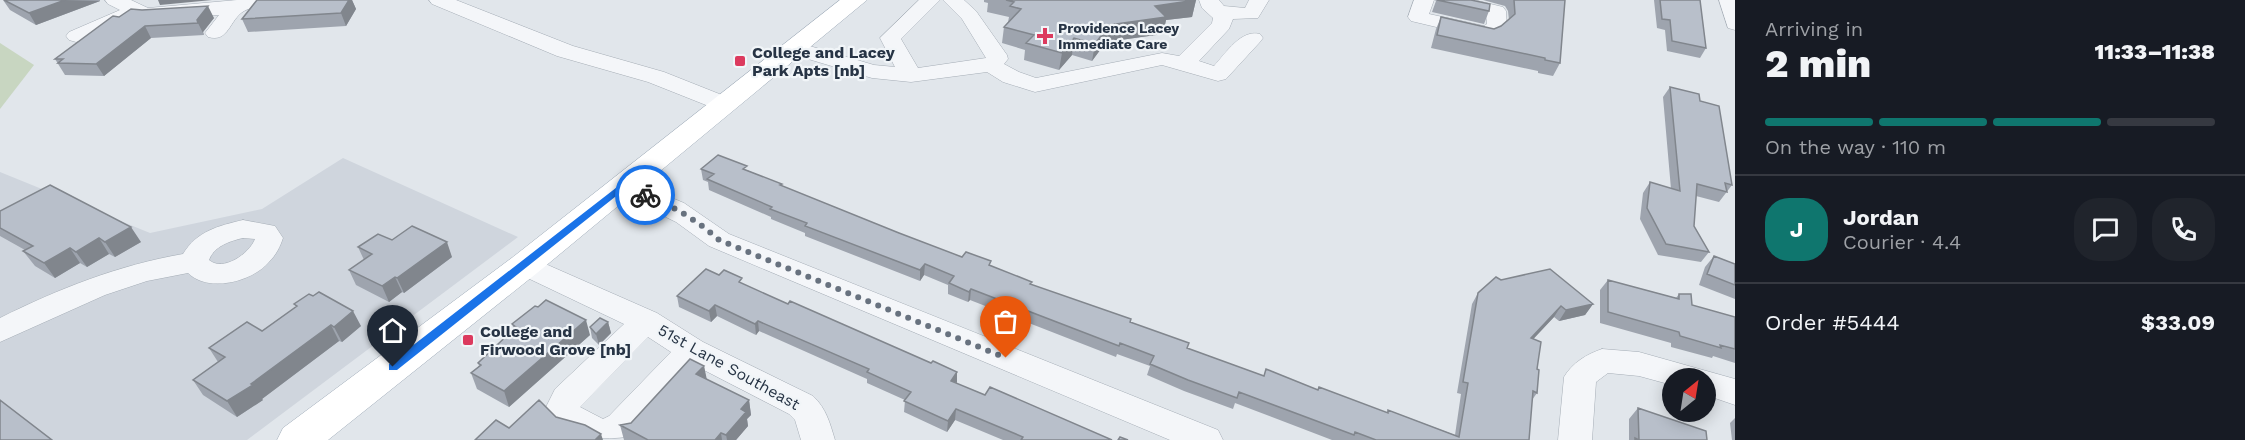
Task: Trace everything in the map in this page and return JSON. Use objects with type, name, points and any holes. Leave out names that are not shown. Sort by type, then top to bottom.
[{"type":"main road","points":[[298,440],[525,265],[855,0]]},
{"type":"street","points":[[76,36],[131,4],[148,14],[235,8],[252,1],[285,0]]},
{"type":"street","points":[[439,0],[566,51],[656,76],[724,104]]},
{"type":"street","points":[[911,75],[890,38],[930,0]]},
{"type":"street","points":[[953,0],[969,15],[996,55],[991,65]]},
{"type":"street","points":[[1214,6],[1251,14],[1259,0]]},
{"type":"street","points":[[1424,0],[1418,17],[1487,33],[1497,27],[1496,11],[1449,0]]},
{"type":"street","points":[[1729,0],[1735,24]]},
{"type":"street","points":[[1184,63],[1222,25],[1223,16],[1214,6]]},
{"type":"street","points":[[215,33],[235,8]]},
{"type":"street","points":[[796,48],[872,71],[911,75],[991,65],[1011,77],[1035,85],[1162,59],[1184,63],[1218,75],[1246,45],[1207,42]]},
{"type":"street","points":[[624,186],[673,207],[701,224],[719,240],[1206,440]]},
{"type":"street","points":[[0,331],[39,312],[112,283],[165,266],[194,262]]},
{"type":"street","name":"51st Lane Southeast","points":[[525,265],[646,321],[692,350],[801,405],[810,414],[818,440]]},
{"type":"street","points":[[646,321],[567,398],[564,407],[568,417],[598,432],[609,433],[621,426],[692,350]]},
{"type":"street","points":[[1575,440],[1580,377],[1602,361],[1639,364],[1662,370]]},
{"type":"street","points":[[1716,386],[1735,392]]},
{"type":"shaded area","points":[[343,158],[518,237],[247,440],[0,440],[0,172],[150,233],[262,209]]},
{"type":"green space","points":[[0,43],[34,65],[0,109]]},
{"type":"building","points":[[4,0],[65,0],[29,13]]},
{"type":"building","points":[[257,0],[349,0],[341,13],[242,19]]},
{"type":"building","points":[[1006,0],[1196,0],[1155,6],[1166,17],[1109,25],[1095,44],[1074,38],[1062,53],[1026,43],[1034,35],[1004,27],[1021,9],[1010,6],[1014,2]]},
{"type":"building","points":[[1437,0],[1471,0],[1490,4],[1489,11]]},
{"type":"building","points":[[1514,0],[1565,0],[1560,63],[1437,35],[1441,17],[1494,29],[1501,26],[1515,14]]},
{"type":"building","points":[[1660,0],[1700,0],[1706,48],[1672,41],[1670,20],[1662,19]]},
{"type":"building","points":[[208,6],[197,20],[198,23],[145,26],[96,64],[58,63],[63,59],[55,59],[113,16],[119,17],[131,9]]},
{"type":"building","points":[[1670,87],[1699,94],[1700,101],[1719,106],[1732,185],[1725,183],[1727,192],[1697,184],[1694,226],[1709,252],[1666,244],[1647,208],[1650,182],[1680,191]]},
{"type":"building","points":[[718,155],[747,166],[743,169],[782,184],[780,185],[899,233],[962,257],[966,252],[991,261],[989,265],[1032,282],[1030,284],[1131,319],[1130,322],[1189,343],[1187,348],[1264,376],[1266,369],[1318,390],[1319,387],[1388,413],[1388,410],[1459,437],[1468,383],[1463,382],[1478,293],[1496,277],[1501,280],[1550,269],[1593,304],[1566,310],[1561,306],[1531,338],[1541,342],[1537,369],[1539,370],[1537,393],[1533,391],[1529,440],[1376,440],[1355,432],[1354,435],[1239,392],[1237,398],[1188,380],[1150,364],[1154,356],[1120,343],[1119,346],[971,289],[969,292],[949,283],[954,276],[925,264],[920,270],[805,226],[807,223],[770,209],[772,207],[707,179],[714,174],[701,169]]},
{"type":"building","points":[[50,185],[131,227],[105,242],[99,238],[76,252],[70,248],[44,263],[23,251],[33,246],[0,228],[0,211]]},
{"type":"building","points":[[412,226],[447,242],[382,286],[349,270],[372,254],[358,247],[378,234],[392,240]]},
{"type":"building","points":[[1714,256],[1735,264],[1735,285],[1707,274]]},
{"type":"building","points":[[706,269],[719,275],[724,270],[742,278],[739,282],[788,304],[790,301],[931,363],[933,361],[957,372],[951,381],[985,395],[990,387],[1112,440],[1021,440],[1023,437],[956,409],[948,421],[904,401],[911,392],[867,372],[869,369],[758,321],[755,324],[715,305],[709,311],[677,296]]},
{"type":"building","points":[[1608,280],[1679,299],[1679,294],[1691,294],[1692,305],[1735,317],[1735,349],[1720,345],[1721,348],[1680,336],[1679,332],[1608,312]]},
{"type":"building","points":[[319,292],[353,311],[334,327],[331,325],[251,384],[253,385],[227,401],[193,380],[225,357],[209,348],[247,322],[262,331],[297,306],[294,304],[309,294],[313,296]]},
{"type":"building","points":[[546,300],[586,320],[504,391],[471,373],[481,365],[478,363],[516,327],[512,324]]},
{"type":"building","points":[[600,318],[608,322],[596,334],[590,327]]},
{"type":"building","points":[[690,359],[704,366],[696,374],[749,400],[741,409],[746,412],[726,435],[721,433],[715,440],[648,440],[620,425],[631,423]]},
{"type":"building","points":[[0,400],[52,440],[0,440]]},
{"type":"building","points":[[539,400],[556,417],[585,425],[601,434],[595,440],[475,440],[496,420],[509,428]]},
{"type":"building","points":[[1638,408],[1662,416],[1662,422],[1679,422],[1706,431],[1707,440],[1639,440]]},
{"type":"way so far","points":[[645,195],[673,207],[701,224],[719,240],[1006,358]]},
{"type":"place","name":"Providence Lacey Immediate Care","points":[[1045,36]]},
{"type":"place","name":"College and Lacey Park Apts [nb]","points":[[740,61]]},
{"type":"place","name":"College and Firwood Grove [nb]","points":[[468,340]]},
{"type":"route","points":[[393,367],[624,186],[645,195]]}]
